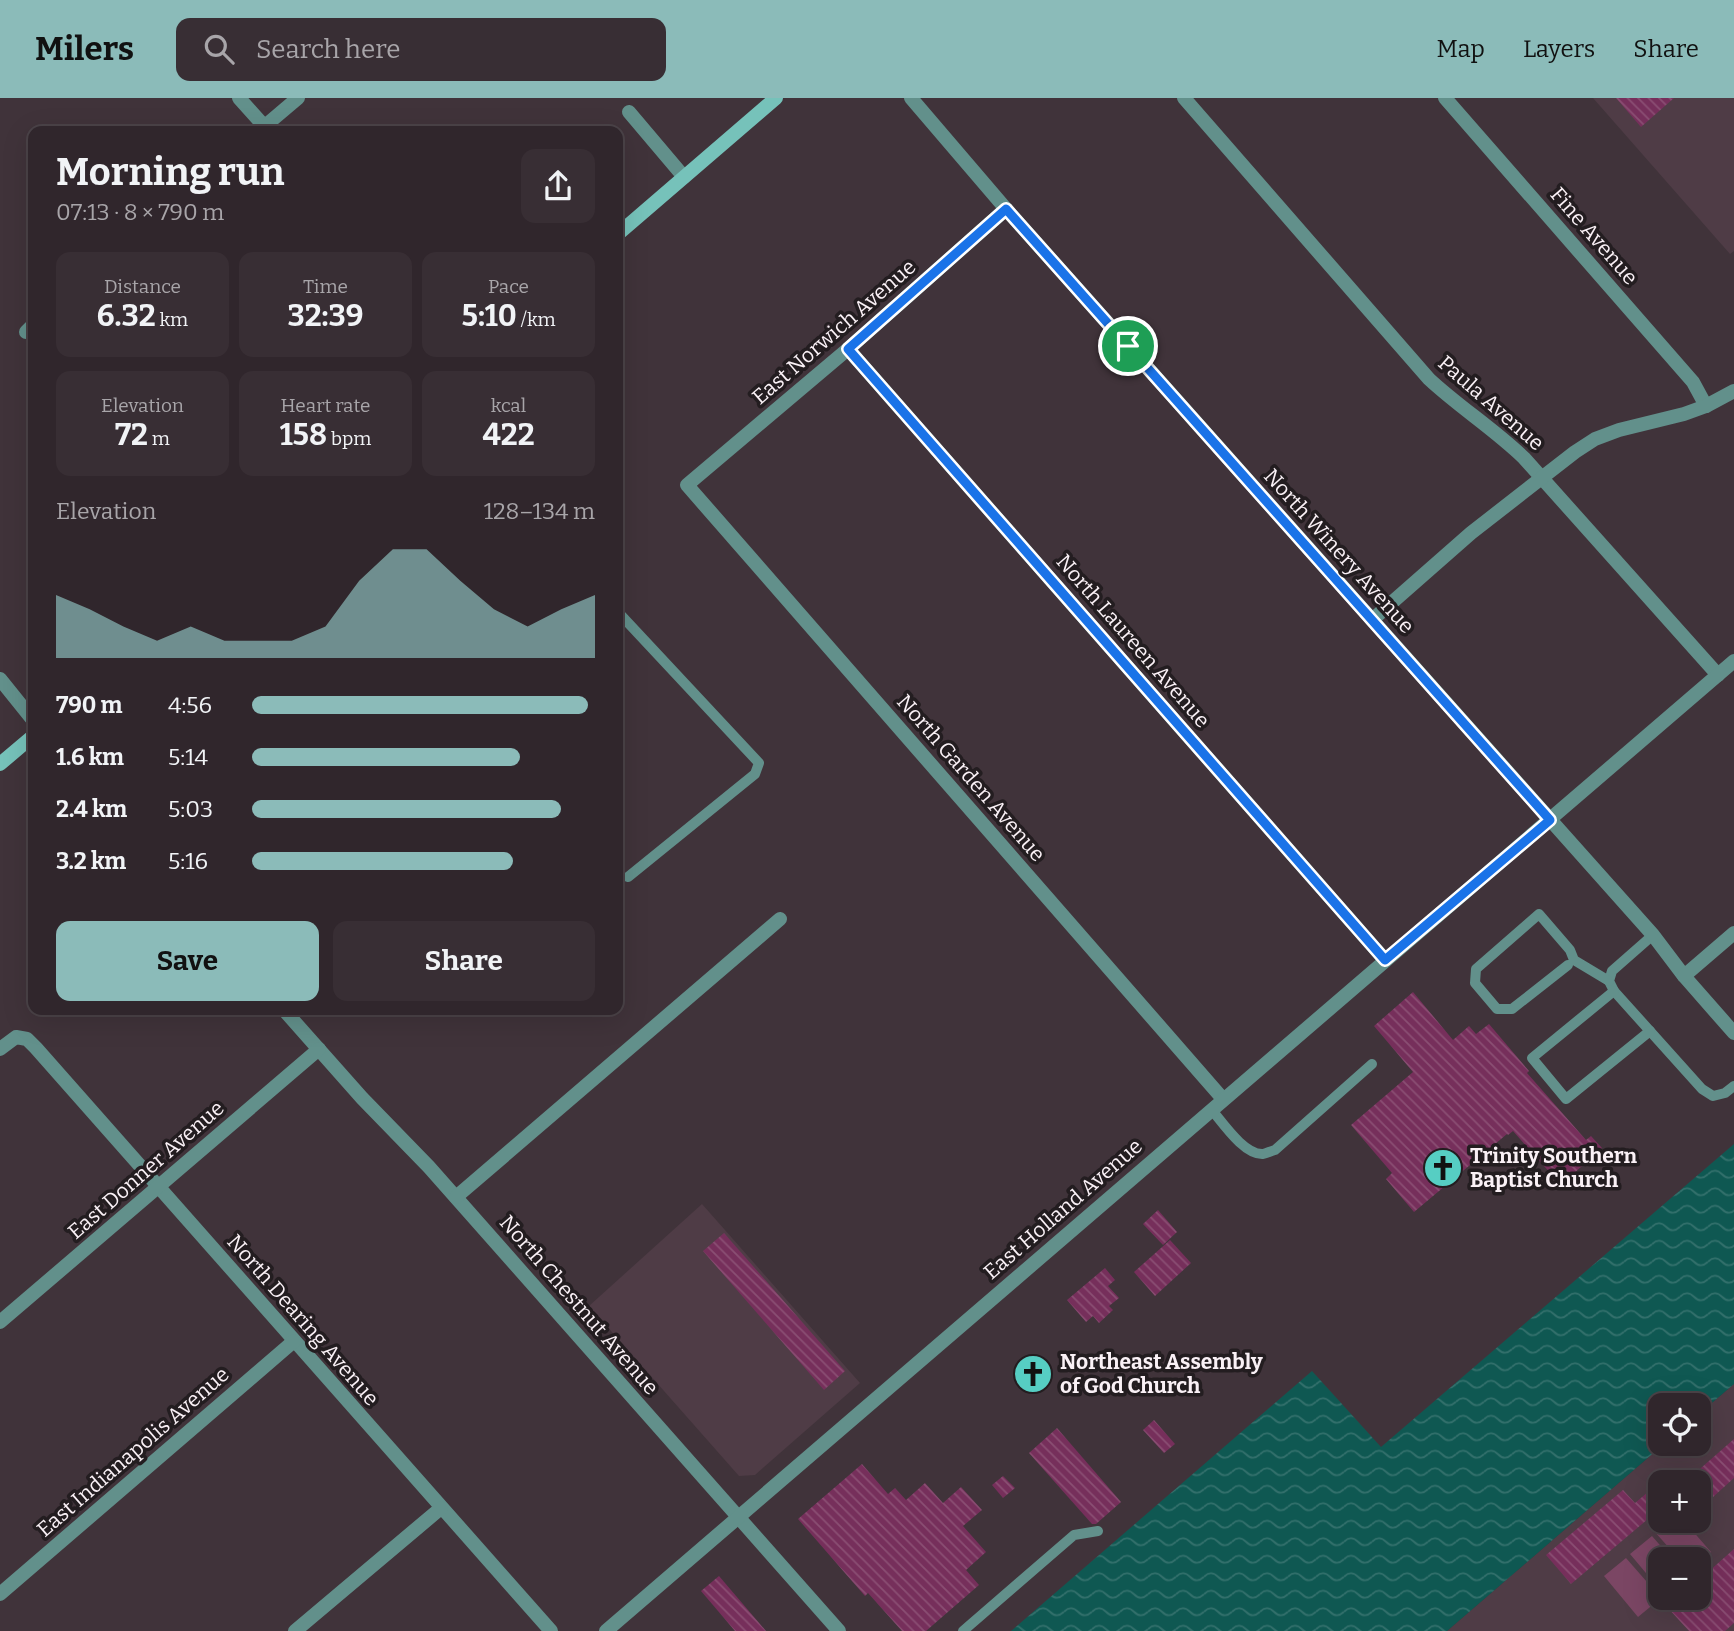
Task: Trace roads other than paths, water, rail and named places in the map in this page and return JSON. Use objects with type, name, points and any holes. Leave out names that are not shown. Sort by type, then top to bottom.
[{"type":"street","points":[[239,98],[260,126]]},
{"type":"street","points":[[265,126],[298,98]]},
{"type":"street","points":[[623,230],[776,98]]},
{"type":"street","name":"North Winery Avenue","points":[[911,98],[1006,209],[1653,934],[1684,976],[1734,1033]]},
{"type":"street","name":"Paula Avenue","points":[[1184,98],[1429,379],[1506,440],[1544,478],[1718,675]]},
{"type":"street","name":"Fine Avenue","points":[[1445,98],[1693,382],[1706,406]]},
{"type":"street","points":[[629,112],[684,177]]},
{"type":"street","name":"East Norwich Avenue","points":[[687,485],[848,349],[1006,209]]},
{"type":"street","name":"North Laureen Avenue","points":[[848,349],[1385,960]]},
{"type":"street","points":[[1372,620],[1471,533],[1595,439],[1619,430],[1684,414],[1724,398],[1734,391]]},
{"type":"street","name":"North Garden Avenue","points":[[687,485],[1223,1099]]},
{"type":"street","name":"East Holland Avenue","points":[[606,1631],[1734,661]]},
{"type":"street","points":[[0,679],[28,714]]},
{"type":"street","points":[[0,764],[28,740]]},
{"type":"street","points":[[456,1197],[780,919]]},
{"type":"street","points":[[1684,976],[1734,933]]},
{"type":"street","name":"North Chestnut Avenue","points":[[288,1015],[456,1197],[839,1631]]},
{"type":"street","name":"North Dearing Avenue","points":[[0,1049],[16,1037],[23,1038],[36,1048],[551,1631]]},
{"type":"street","name":"East Donner Avenue","points":[[0,1322],[318,1049]]},
{"type":"street","name":"East Indianapolis Avenue","points":[[0,1594],[294,1341]]},
{"type":"street","points":[[295,1631],[440,1508]]},
{"type":"lane","points":[[623,617],[759,763],[755,774],[628,877]]},
{"type":"lane","points":[[1568,965],[1512,1009],[1497,1009],[1475,983],[1476,969],[1539,914],[1570,950],[1574,960],[1609,981],[1614,991],[1702,1089],[1713,1096],[1725,1093],[1734,1086]]},
{"type":"lane","points":[[1609,981],[1612,971],[1653,934]]},
{"type":"lane","points":[[1614,991],[1532,1058],[1566,1099],[1650,1031]]},
{"type":"lane","points":[[1211,1110],[1242,1145],[1250,1151],[1262,1154],[1275,1150],[1371,1064]]},
{"type":"lane","points":[[964,1631],[1074,1535],[1098,1531]]},
{"type":"water","points":[[1734,1144],[1734,1384],[1711,1404],[1711,1393],[1648,1393],[1650,1456],[1447,1631],[1011,1631],[1312,1371],[1381,1447]]},
{"type":"place","name":"Trinity Southern Baptist Church","points":[[1443,1168]]},
{"type":"place","name":"Northeast Assembly of God Church","points":[[1033,1374]]}]
